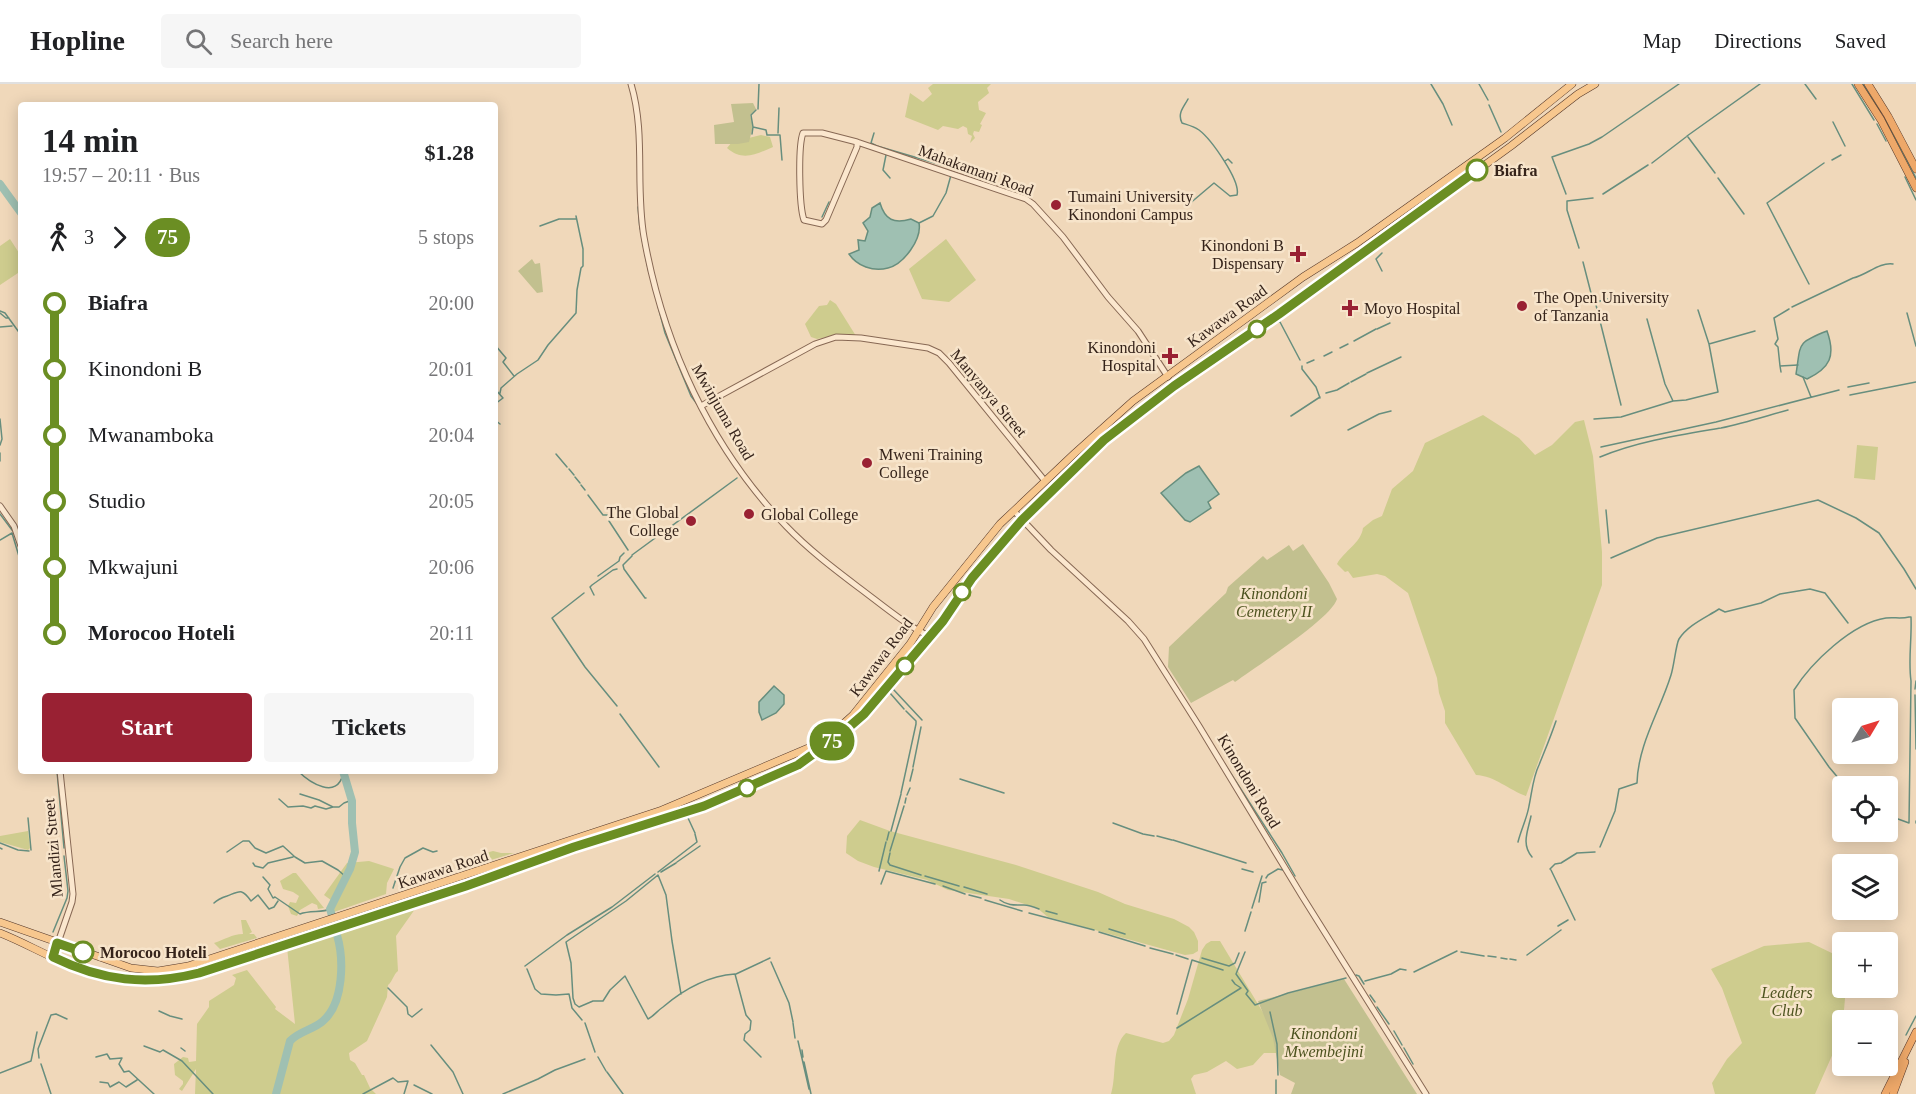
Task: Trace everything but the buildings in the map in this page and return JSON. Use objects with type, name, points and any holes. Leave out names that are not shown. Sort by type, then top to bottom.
[{"type":"highway","points":[[1858,84],[1881,120],[1916,188]]},
{"type":"highway","points":[[1868,84],[1916,169]]},
{"type":"highway","points":[[1885,1094],[1916,1032]]},
{"type":"highway","points":[[1893,1094],[1916,1038]]},
{"type":"main road","name":"Kawawa Road","points":[[0,922],[124,966],[158,971],[188,966],[662,810],[813,746],[833,733],[853,715],[910,644],[933,607],[999,524],[1133,401],[1290,286],[1350,249],[1505,138],[1572,84]]},
{"type":"main road","name":"Kawawa Road","points":[[0,933],[68,964],[107,977],[132,981],[168,979],[205,971],[333,930],[574,847],[704,806],[798,765],[859,719],[943,621],[972,578],[1022,520],[1104,440],[1168,390],[1309,293],[1367,248],[1511,146],[1578,94],[1595,84]]},
{"type":"street","name":"Mwinjuma Road","points":[[631,84],[638,113],[642,221],[647,250],[666,326],[678,358],[701,406],[740,470],[784,524],[841,574],[929,636]]},
{"type":"street","name":"Mahakamani Road","points":[[857,142],[857,147],[826,220],[822,224],[804,220],[800,144],[803,133],[822,133],[857,142],[1016,196],[1033,204],[1063,237],[1138,331],[1168,376]]},
{"type":"street","name":"Manyanya Street","points":[[701,406],[814,344],[836,337],[861,338],[928,348],[939,353],[949,363],[1045,481]]},
{"type":"street","points":[[0,506],[14,526],[18,537]]},
{"type":"street","name":"Kinondoni Road","points":[[1014,511],[1051,550],[1128,621],[1143,639],[1426,1094]]},
{"type":"street","name":"Mlandizi Street","points":[[53,957],[73,894],[69,875],[60,774]]},
{"type":"green space","points":[[933,84],[991,84],[987,88],[989,93],[978,102],[979,110],[986,113],[980,124],[982,125],[979,132],[974,131],[975,138],[970,143],[972,136],[963,126],[958,129],[943,126],[938,130],[905,117],[910,93],[923,102],[932,94],[928,88]]},
{"type":"green space","points":[[753,103],[756,109],[750,115],[753,126],[749,142],[715,144],[714,125],[734,122],[731,104]]},
{"type":"green space","points":[[761,135],[770,137],[773,147],[744,156],[727,148],[732,142]]},
{"type":"green space","points":[[10,239],[18,251],[18,273],[0,285],[0,246]]},
{"type":"green space","points":[[946,239],[976,280],[949,302],[922,299],[909,269]]},
{"type":"green space","points":[[532,259],[535,264],[540,263],[543,292],[537,293],[518,271]]},
{"type":"green space","points":[[830,300],[836,304],[856,336],[842,334],[817,339],[811,337],[805,324],[819,306],[827,305]]},
{"type":"green space","points":[[1483,415],[1519,438],[1535,455],[1552,445],[1575,422],[1584,420],[1593,456],[1602,552],[1602,585],[1526,796],[1489,778],[1476,775],[1445,723],[1445,711],[1437,678],[1408,593],[1385,576],[1377,574],[1353,578],[1348,571],[1345,572],[1337,564],[1356,543],[1363,528],[1382,516],[1392,489],[1413,471],[1425,443]]},
{"type":"green space","points":[[1857,445],[1878,447],[1875,480],[1854,478]]},
{"type":"green space","name":"Kinondoni Cemetery II","points":[[1303,544],[1337,599],[1332,608],[1307,630],[1235,682],[1233,680],[1191,703],[1168,667],[1169,647],[1226,593],[1228,587],[1263,556],[1267,560],[1289,545],[1293,551]]},
{"type":"green space","points":[[860,820],[890,831],[1016,865],[1174,919],[1194,932],[1198,941],[1198,951],[1185,955],[1048,917],[1037,908],[1009,899],[948,890],[927,880],[858,861],[846,853],[847,836]]},
{"type":"green space","points":[[28,831],[30,848],[28,850],[0,842],[0,836]]},
{"type":"green space","points":[[493,851],[514,853],[461,869],[457,861]]},
{"type":"green space","points":[[369,861],[394,869],[387,883],[386,894],[334,912],[335,903],[324,895],[347,863]]},
{"type":"green space","points":[[296,873],[324,908],[318,909],[317,905],[312,903],[300,910],[297,916],[291,914],[288,906],[290,902],[296,903],[299,896],[283,889],[280,881]]},
{"type":"green space","points":[[420,902],[396,936],[398,971],[388,985],[387,997],[367,1041],[349,1053],[350,1060],[355,1063],[376,1094],[195,1094],[196,1069],[182,1091],[179,1089],[183,1081],[175,1075],[174,1064],[183,1057],[188,1058],[189,1062],[196,1061],[197,1024],[209,1007],[209,1001],[234,985],[236,978],[232,975],[247,970],[276,1007],[275,1009],[295,1024],[287,947]]},
{"type":"green space","points":[[241,920],[246,920],[252,932],[249,934],[254,934],[257,938],[220,949],[214,943],[243,934]]},
{"type":"green space","points":[[1211,941],[1220,941],[1285,1049],[1281,1053],[1264,1053],[1253,1065],[1237,1069],[1226,1061],[1207,1072],[1194,1075],[1191,1079],[1196,1094],[1111,1094],[1116,1053],[1121,1039],[1126,1033],[1163,1043],[1169,1041],[1174,1035],[1188,999],[1202,950]]},
{"type":"green space","name":"Leaders Club","points":[[1809,942],[1832,953],[1832,998],[1845,998],[1844,1010],[1832,1010],[1832,1056],[1815,1094],[1715,1094],[1712,1083],[1727,1059],[1742,1043],[1722,988],[1711,969],[1764,946]]},
{"type":"green space","name":"Kinondoni Mwembejini","points":[[1344,979],[1417,1094],[1291,1094],[1295,1083],[1280,1075],[1273,1038],[1258,1001]]},
{"type":"shaded area","points":[[880,203],[891,219],[900,221],[911,219],[919,223],[919,229],[911,250],[900,262],[888,268],[877,269],[861,265],[849,254],[859,250],[858,240],[865,241],[868,231],[863,223],[870,217],[872,208]]},
{"type":"shaded area","points":[[1827,331],[1831,354],[1826,366],[1807,379],[1796,374],[1802,345],[1810,338]]},
{"type":"shaded area","points":[[1199,466],[1219,494],[1208,502],[1211,508],[1190,522],[1185,520],[1161,493],[1186,473]]},
{"type":"shaded area","points":[[774,686],[784,695],[784,704],[776,713],[762,720],[759,702]]},
{"type":"waterway","points":[[758,109],[759,84]]},
{"type":"waterway","points":[[1431,84],[1452,125]]},
{"type":"waterway","points":[[1479,84],[1488,100]]},
{"type":"waterway","points":[[1566,194],[1552,157],[1602,137],[1679,84]]},
{"type":"waterway","points":[[1687,136],[1760,84]]},
{"type":"waterway","points":[[1805,84],[1816,99]]},
{"type":"waterway","points":[[1852,84],[1874,120]]},
{"type":"waterway","points":[[1863,84],[1881,113]]},
{"type":"waterway","points":[[1188,99],[1181,113],[1182,123],[1199,130],[1211,142],[1230,171],[1237,195],[1230,196],[1214,183],[1188,205]]},
{"type":"waterway","points":[[1489,105],[1501,132]]},
{"type":"waterway","points":[[778,133],[779,108]]},
{"type":"waterway","points":[[752,134],[751,115],[756,110]]},
{"type":"waterway","points":[[1885,119],[1916,178]]},
{"type":"waterway","points":[[1833,122],[1845,146]]},
{"type":"waterway","points":[[1877,124],[1886,141]]},
{"type":"waterway","points":[[753,127],[766,130],[767,135],[780,135],[782,160]]},
{"type":"waterway","points":[[874,133],[871,143],[877,146],[952,168],[992,183]]},
{"type":"waterway","points":[[1652,163],[1686,137]]},
{"type":"waterway","points":[[1688,137],[1715,173]]},
{"type":"waterway","points":[[886,155],[883,170],[890,178]]},
{"type":"waterway","points":[[1832,160],[1841,155]]},
{"type":"waterway","points":[[1225,161],[1228,159],[1232,163]]},
{"type":"waterway","points":[[1809,284],[1767,203],[1824,163]]},
{"type":"waterway","points":[[1603,194],[1648,165]]},
{"type":"waterway","points":[[919,223],[933,216],[946,193],[951,175]]},
{"type":"waterway","points":[[1905,177],[1916,200]]},
{"type":"waterway","points":[[1718,178],[1744,214]]},
{"type":"waterway","points":[[0,184],[18,209]]},
{"type":"waterway","points":[[1579,248],[1567,210],[1567,201],[1593,198]]},
{"type":"waterway","points":[[822,217],[829,202]]},
{"type":"waterway","points":[[638,207],[640,229]]},
{"type":"waterway","points":[[500,393],[501,388],[517,374],[538,360],[576,313],[577,290],[583,266],[583,249],[576,216]]},
{"type":"waterway","points":[[540,226],[559,219],[576,219]]},
{"type":"waterway","points":[[642,239],[649,273]]},
{"type":"waterway","points":[[1382,253],[1376,259],[1382,271]]},
{"type":"waterway","points":[[1583,262],[1592,297]]},
{"type":"waterway","points":[[1792,307],[1878,267],[1893,264]]},
{"type":"waterway","points":[[1621,405],[1596,305],[1600,301],[1626,294]]},
{"type":"waterway","points":[[658,306],[665,333],[691,396],[697,404]]},
{"type":"waterway","points":[[1780,366],[1778,347],[1775,344],[1778,339],[1774,318],[1789,309]]},
{"type":"waterway","points":[[1594,419],[1621,417],[1673,401],[1718,392],[1709,344],[1698,310]]},
{"type":"waterway","points":[[0,311],[5,313],[18,331]]},
{"type":"waterway","points":[[0,313],[9,318]]},
{"type":"waterway","points":[[1907,313],[1916,346]]},
{"type":"waterway","points":[[1647,319],[1665,384],[1673,401]]},
{"type":"waterway","points":[[1275,321],[1280,322],[1300,360]]},
{"type":"waterway","points":[[1377,329],[1390,323]]},
{"type":"waterway","points":[[0,327],[12,326]]},
{"type":"waterway","points":[[1354,341],[1376,329]]},
{"type":"waterway","points":[[1709,344],[1755,331]]},
{"type":"waterway","points":[[1340,348],[1348,344]]},
{"type":"waterway","points":[[498,349],[506,358],[503,362],[514,376]]},
{"type":"waterway","points":[[1324,356],[1332,352]]},
{"type":"waterway","points":[[1367,373],[1401,357]]},
{"type":"waterway","points":[[1307,363],[1314,360]]},
{"type":"waterway","points":[[1781,372],[1780,366],[1798,365]]},
{"type":"waterway","points":[[1302,366],[1316,387],[1320,398]]},
{"type":"waterway","points":[[1351,382],[1366,374]]},
{"type":"waterway","points":[[1803,377],[1811,397]]},
{"type":"waterway","points":[[1850,395],[1916,382]]},
{"type":"waterway","points":[[1326,393],[1349,383]]},
{"type":"waterway","points":[[1848,387],[1869,383]]},
{"type":"waterway","points":[[1601,447],[1716,422],[1839,390]]},
{"type":"waterway","points":[[498,392],[503,398],[498,402]]},
{"type":"waterway","points":[[1291,416],[1320,397]]},
{"type":"waterway","points":[[1600,457],[1645,443],[1721,428],[1788,410]]},
{"type":"waterway","points":[[1348,430],[1379,414],[1391,411]]},
{"type":"waterway","points":[[0,419],[2,439],[0,445]]},
{"type":"waterway","points":[[0,453],[0,461]]},
{"type":"waterway","points":[[556,454],[567,467]]},
{"type":"waterway","points":[[569,469],[574,475]]},
{"type":"waterway","points":[[575,477],[580,483]]},
{"type":"waterway","points":[[632,555],[737,478]]},
{"type":"waterway","points":[[581,485],[585,490]]},
{"type":"waterway","points":[[588,495],[603,515],[607,515]]},
{"type":"waterway","points":[[1611,558],[1657,538],[1818,500],[1856,518],[1879,533],[1916,589]]},
{"type":"waterway","points":[[1606,510],[1609,543]]},
{"type":"waterway","points":[[0,514],[12,530]]},
{"type":"waterway","points":[[609,521],[628,550]]},
{"type":"waterway","points":[[12,533],[18,553]]},
{"type":"waterway","points":[[0,540],[12,533]]},
{"type":"waterway","points":[[598,576],[619,561],[624,553]]},
{"type":"waterway","points":[[632,556],[623,565],[624,569],[646,598]]},
{"type":"waterway","points":[[594,595],[590,587],[617,569]]},
{"type":"waterway","points":[[1600,847],[1615,811],[1619,789],[1637,783],[1645,741],[1671,675],[1679,639],[1687,630],[1719,609],[1725,612],[1761,603],[1780,594],[1810,589],[1825,593],[1848,623]]},
{"type":"waterway","points":[[584,593],[552,618],[585,667],[617,706]]},
{"type":"waterway","points":[[1837,776],[1795,718],[1794,690],[1811,668],[1846,636],[1873,621],[1911,617],[1909,823],[1898,819]]},
{"type":"waterway","points":[[1915,689],[1916,681]]},
{"type":"waterway","points":[[893,689],[922,720]]},
{"type":"waterway","points":[[890,693],[904,709]]},
{"type":"waterway","points":[[1915,695],[1916,749]]},
{"type":"waterway","points":[[901,793],[916,724],[916,721],[906,711]]},
{"type":"waterway","points":[[620,714],[659,767]]},
{"type":"waterway","points":[[1518,842],[1528,810],[1535,774],[1556,721]]},
{"type":"waterway","points":[[913,767],[921,727]]},
{"type":"waterway","points":[[1224,763],[1295,876]]},
{"type":"waterway","points":[[910,781],[913,769]]},
{"type":"waterway","points":[[57,774],[64,848]]},
{"type":"waterway","points":[[302,774],[316,784],[329,788],[340,782],[343,774]]},
{"type":"waterway","points":[[337,933],[330,909],[350,869],[355,852],[352,801],[344,774]]},
{"type":"waterway","points":[[960,779],[1004,793]]},
{"type":"waterway","points":[[907,795],[910,788]]},
{"type":"waterway","points":[[300,794],[333,807],[339,807],[352,800]]},
{"type":"waterway","points":[[891,831],[901,794]]},
{"type":"waterway","points":[[905,803],[906,798]]},
{"type":"waterway","points":[[279,799],[288,807],[311,808],[315,806],[326,809],[333,807]]},
{"type":"waterway","points":[[890,851],[904,806]]},
{"type":"waterway","points":[[1531,816],[1526,842],[1532,857]]},
{"type":"waterway","points":[[28,818],[31,850]]},
{"type":"waterway","points":[[688,818],[695,833]]},
{"type":"waterway","points":[[1113,823],[1154,836]]},
{"type":"waterway","points":[[887,840],[889,832]]},
{"type":"waterway","points":[[658,872],[697,842],[695,834]]},
{"type":"waterway","points":[[1157,836],[1172,840]]},
{"type":"waterway","points":[[1173,840],[1246,863]]},
{"type":"waterway","points":[[227,852],[243,841],[249,841],[255,848],[266,853],[283,846],[305,863],[322,861],[346,877]]},
{"type":"waterway","points":[[879,871],[886,842]]},
{"type":"waterway","points":[[0,843],[18,850],[29,851]]},
{"type":"waterway","points":[[677,862],[700,846]]},
{"type":"waterway","points":[[393,888],[405,858],[423,848],[433,852],[437,851]]},
{"type":"waterway","points":[[1550,869],[1577,853],[1595,852]]},
{"type":"waterway","points":[[890,853],[888,862],[890,865],[921,875]]},
{"type":"waterway","points":[[53,932],[67,898],[64,856]]},
{"type":"waterway","points":[[253,863],[263,868],[268,863],[293,857]]},
{"type":"waterway","points":[[661,872],[676,863]]},
{"type":"waterway","points":[[1242,869],[1253,872]]},
{"type":"waterway","points":[[1266,878],[1278,869],[1283,870]]},
{"type":"waterway","points":[[1551,870],[1575,920]]},
{"type":"waterway","points":[[881,884],[886,871],[935,884]]},
{"type":"waterway","points":[[525,966],[567,935],[612,907],[655,874]]},
{"type":"waterway","points":[[681,994],[672,941],[666,895],[658,875],[626,901],[566,942],[571,963],[573,998],[579,1007],[593,1001],[603,1001],[610,990],[625,976],[648,1019],[696,984],[715,977],[735,974],[746,1015],[751,1021],[750,1030],[745,1034],[744,1040],[761,1057]]},
{"type":"waterway","points":[[925,876],[959,886]]},
{"type":"waterway","points":[[1252,908],[1262,876]]},
{"type":"waterway","points":[[263,877],[270,885],[268,889],[273,898],[275,897],[300,914],[330,909]]},
{"type":"waterway","points":[[1259,902],[1262,883],[1266,882]]},
{"type":"waterway","points":[[943,886],[965,894]]},
{"type":"waterway","points":[[964,887],[987,894]]},
{"type":"waterway","points":[[214,903],[221,898],[240,892],[251,901],[258,895],[269,909],[274,907],[278,901]]},
{"type":"waterway","points":[[969,895],[981,898]]},
{"type":"waterway","points":[[985,900],[1022,911]]},
{"type":"waterway","points":[[1000,900],[1009,904],[1028,905],[1039,909]]},
{"type":"waterway","points":[[1046,911],[1057,914]]},
{"type":"waterway","points":[[1245,931],[1251,912]]},
{"type":"waterway","points":[[1029,913],[1094,930]]},
{"type":"waterway","points":[[1558,926],[1568,920]]},
{"type":"waterway","points":[[1109,929],[1125,934]]},
{"type":"waterway","points":[[1527,955],[1561,930]]},
{"type":"waterway","points":[[1099,932],[1145,946]]},
{"type":"waterway","points":[[276,1094],[290,1041],[323,1021],[335,1003],[341,980],[341,956],[337,935]]},
{"type":"waterway","points":[[1150,948],[1173,954]]},
{"type":"waterway","points":[[1414,972],[1457,951]]},
{"type":"waterway","points":[[1245,952],[1236,974],[1248,991],[1246,994],[1255,1005],[1288,993],[1346,978]]},
{"type":"waterway","points":[[1461,952],[1484,956]]},
{"type":"waterway","points":[[1202,958],[1229,966],[1235,963],[1239,953]]},
{"type":"waterway","points":[[1176,955],[1188,959]]},
{"type":"waterway","points":[[1488,956],[1496,957]]},
{"type":"waterway","points":[[736,974],[770,958]]},
{"type":"waterway","points":[[1501,958],[1507,959]]},
{"type":"waterway","points":[[1510,959],[1516,960]]},
{"type":"waterway","points":[[1177,1014],[1192,960],[1223,970]]},
{"type":"waterway","points":[[771,962],[789,1003],[793,1022]]},
{"type":"waterway","points":[[527,969],[535,989],[541,994],[569,994],[572,1008],[582,1020]]},
{"type":"waterway","points":[[1365,981],[1391,974],[1400,969],[1406,970]]},
{"type":"waterway","points":[[1356,975],[1364,984]]},
{"type":"waterway","points":[[1177,1028],[1241,988],[1232,980]]},
{"type":"waterway","points":[[388,988],[407,1007],[408,1014],[412,1017],[422,1009]]},
{"type":"waterway","points":[[1370,995],[1375,1002]]},
{"type":"waterway","points":[[1377,1007],[1389,1024]]},
{"type":"waterway","points":[[159,1011],[182,1019]]},
{"type":"waterway","points":[[1270,1012],[1277,1044],[1278,1075]]},
{"type":"waterway","points":[[39,1058],[38,1049],[51,1015],[56,1014],[67,1019]]},
{"type":"waterway","points":[[1906,1035],[1916,1016]]},
{"type":"waterway","points":[[585,1023],[595,1052]]},
{"type":"waterway","points":[[793,1023],[795,1038]]},
{"type":"waterway","points":[[1394,1031],[1402,1045]]},
{"type":"waterway","points":[[0,1073],[31,1061],[37,1032]]},
{"type":"waterway","points":[[798,1041],[809,1089]]},
{"type":"waterway","points":[[431,1045],[453,1072],[463,1094]]},
{"type":"waterway","points":[[144,1046],[160,1052],[163,1050],[182,1061],[213,1094]]},
{"type":"waterway","points":[[181,1048],[185,1051]]},
{"type":"waterway","points":[[1404,1048],[1413,1064]]},
{"type":"waterway","points":[[802,1050],[803,1057]]},
{"type":"waterway","points":[[96,1057],[107,1054],[110,1059],[122,1058],[119,1064],[124,1072],[129,1071],[154,1094]]},
{"type":"waterway","points":[[598,1057],[606,1071]]},
{"type":"waterway","points":[[503,1094],[585,1059]]},
{"type":"waterway","points":[[804,1062],[811,1094]]},
{"type":"waterway","points":[[41,1064],[51,1094]]},
{"type":"waterway","points":[[607,1072],[623,1094]]},
{"type":"waterway","points":[[363,1094],[393,1078],[398,1082],[408,1081],[404,1094]]},
{"type":"waterway","points":[[100,1082],[108,1083],[110,1087],[119,1082],[126,1087],[137,1080]]},
{"type":"waterway","points":[[1276,1080],[1276,1094]]},
{"type":"waterway","points":[[414,1085],[432,1094]]},
{"type":"bus line","name":"75","points":[[83,952],[57,943],[53,957],[107,977],[132,981],[168,979],[199,973],[466,886],[574,847],[704,806],[798,765],[864,714],[943,621],[972,578],[1022,520],[1104,440],[1174,386],[1309,293],[1367,248],[1477,170]]},
{"type":"place","name":"Biafra","points":[[1477,170]]},
{"type":"place","name":"Tumaini University Kinondoni Campus","points":[[1056,205]]},
{"type":"place","name":"Kinondoni B Dispensary","points":[[1298,254]]},
{"type":"place","name":"The Open University of Tanzania","points":[[1522,306]]},
{"type":"place","name":"Moyo Hospital","points":[[1350,308]]},
{"type":"place","name":"Kinondoni Hospital","points":[[1170,356]]},
{"type":"place","name":"Mweni Training College","points":[[867,463]]},
{"type":"place","name":"Global College","points":[[749,514]]},
{"type":"place","name":"The Global College","points":[[691,521]]},
{"type":"place","name":"Morocoo Hoteli","points":[[83,952]]}]
